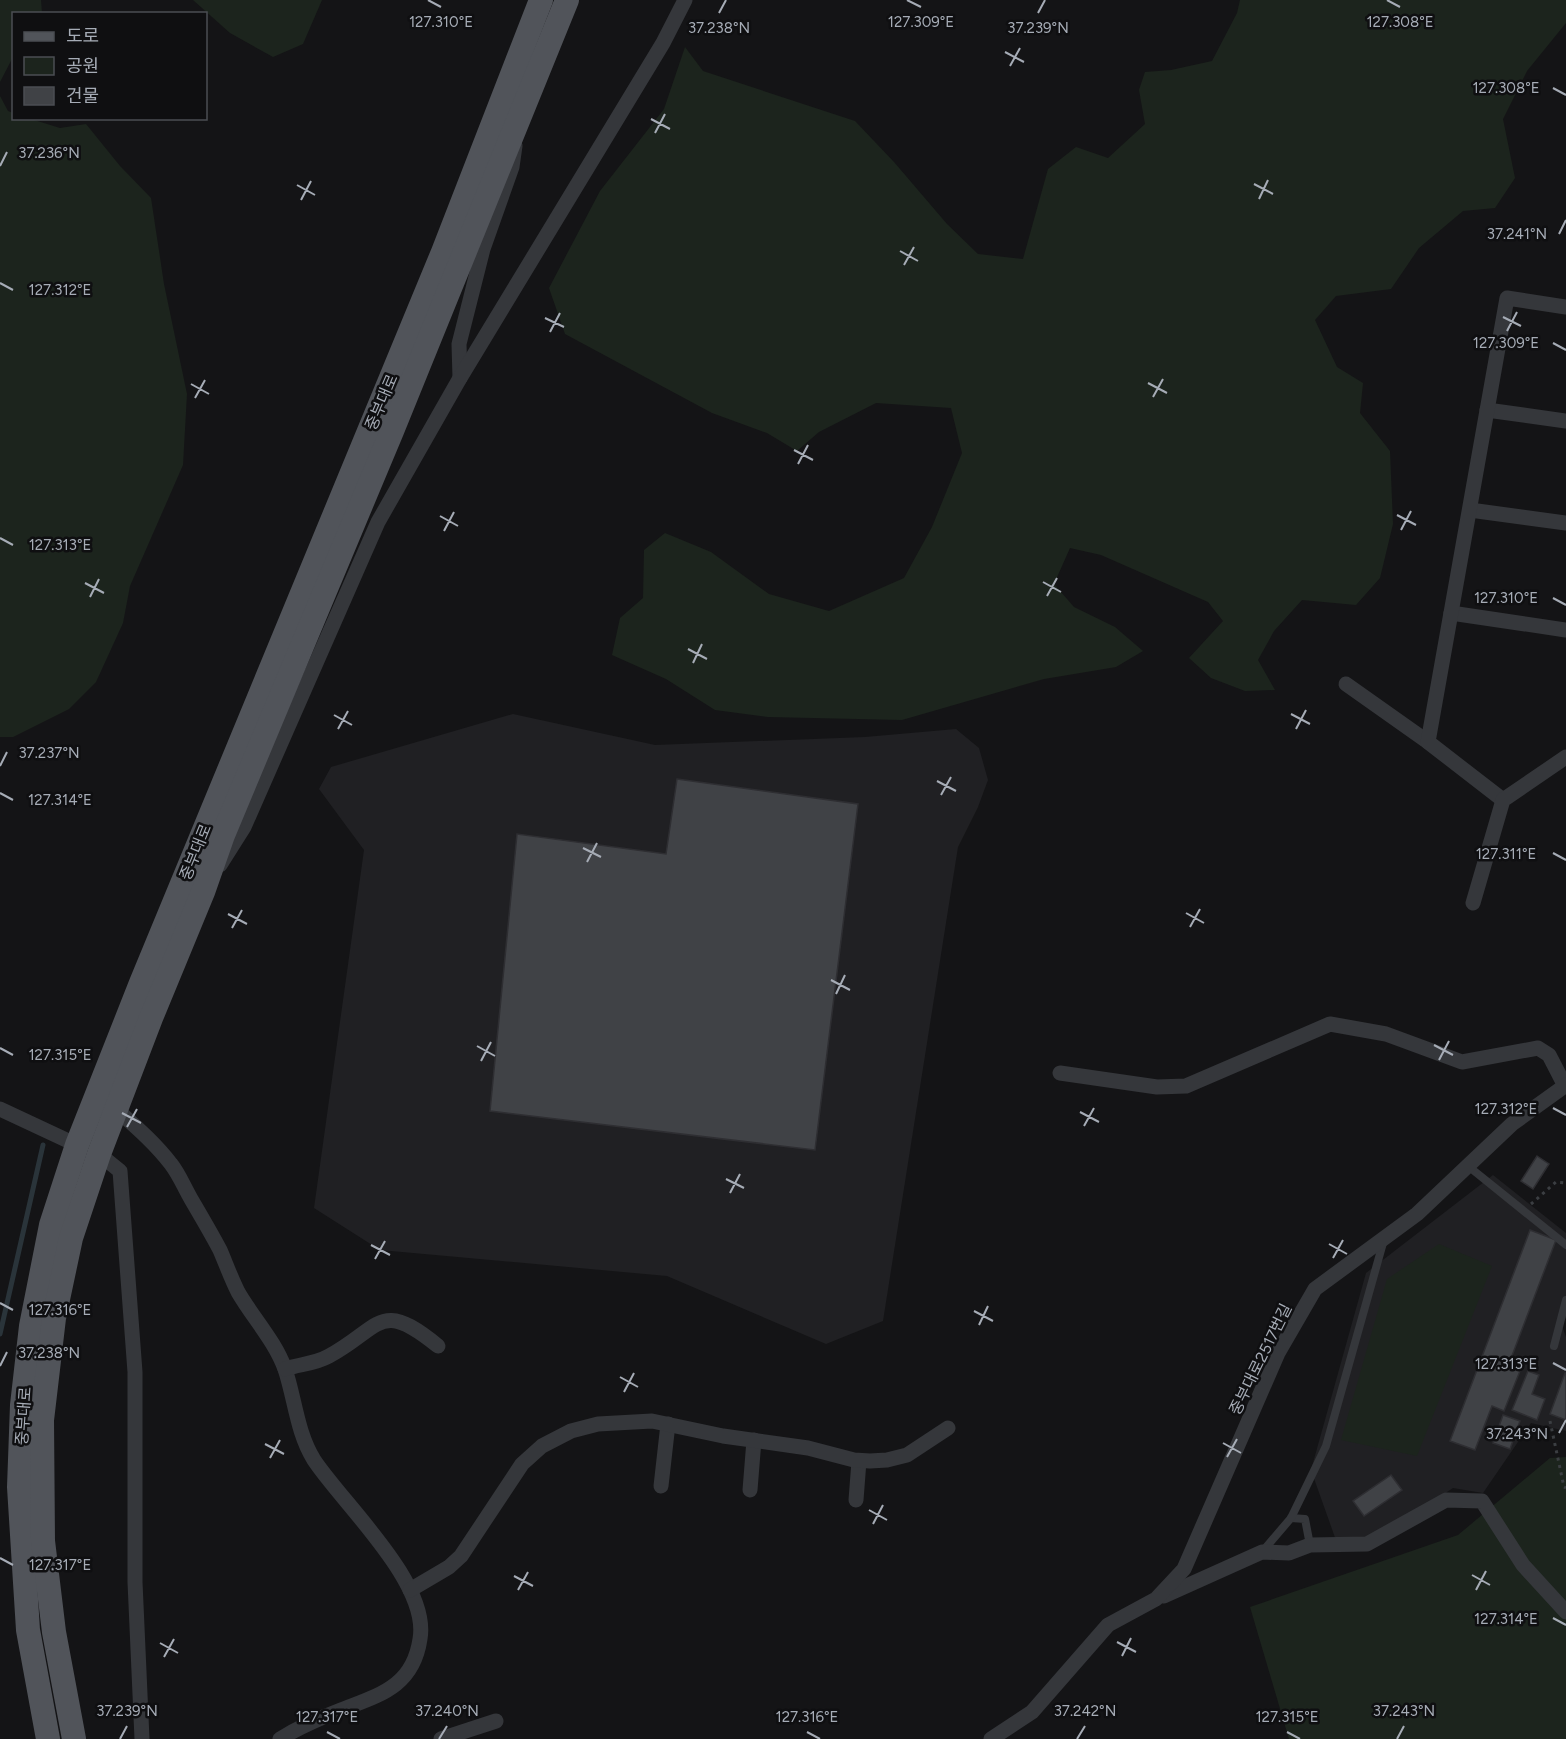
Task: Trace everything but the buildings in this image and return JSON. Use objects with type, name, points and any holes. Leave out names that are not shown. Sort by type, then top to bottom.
[{"type":"main road","name":"중부대로","points":[[48,1739],[28,1630],[19,1487],[22,1404],[31,1326],[51,1225],[76,1145],[443,252],[541,0]]},
{"type":"main road","name":"중부대로","points":[[74,1739],[54,1632],[44,1540],[42,1420],[54,1318],[69,1250],[99,1154],[151,1018],[203,892],[223,835],[388,442],[567,0]]},
{"type":"street","points":[[203,892],[244,827],[378,522],[460,378],[663,43],[685,0]]},
{"type":"street","points":[[460,378],[459,344],[483,249],[512,167],[518,122]]},
{"type":"street","points":[[1428,742],[1507,298],[1566,307]]},
{"type":"street","points":[[1488,410],[1566,421]]},
{"type":"street","points":[[1470,510],[1566,523]]},
{"type":"street","points":[[1451,613],[1566,630]]},
{"type":"street","points":[[1346,684],[1428,742],[1503,800]]},
{"type":"street","points":[[1473,903],[1503,800],[1566,757]]},
{"type":"street","points":[[1060,1073],[1157,1087],[1186,1086],[1330,1024],[1386,1034],[1461,1062],[1538,1048],[1550,1055],[1566,1085]]},
{"type":"street","name":"중부대로2517번길","points":[[991,1739],[1032,1712],[1108,1625],[1156,1599],[1184,1569],[1278,1353],[1315,1289],[1417,1214],[1512,1124],[1566,1085]]},
{"type":"street","points":[[0,1109],[76,1145]]},
{"type":"street","points":[[116,1109],[155,1145],[172,1165],[220,1251],[239,1292],[274,1346],[285,1369],[296,1414],[313,1457],[323,1473],[360,1516],[410,1590],[421,1623],[421,1639],[408,1670],[396,1685],[375,1698],[298,1728],[280,1739]]},
{"type":"street","points":[[99,1154],[120,1171],[133,1336],[135,1582],[142,1739]]},
{"type":"street","points":[[285,1369],[314,1364],[332,1355],[374,1324],[386,1320],[405,1322],[438,1346]]},
{"type":"street","points":[[410,1590],[448,1567],[461,1556],[522,1464],[542,1446],[571,1431],[598,1424],[642,1421],[800,1447],[859,1461],[887,1460],[907,1455],[948,1428]]},
{"type":"street","points":[[661,1486],[668,1424]]},
{"type":"street","points":[[750,1490],[754,1440]]},
{"type":"street","points":[[856,1500],[859,1461]]},
{"type":"street","points":[[1156,1599],[1262,1552],[1289,1553],[1310,1545],[1367,1544],[1446,1500],[1482,1501],[1523,1565],[1566,1612]]},
{"type":"street","points":[[441,1739],[496,1721]]},
{"type":"lane","points":[[1468,1166],[1566,1245]]},
{"type":"lane","points":[[1262,1552],[1291,1518],[1326,1446],[1384,1238]]},
{"type":"lane","points":[[1554,1346],[1566,1300]]},
{"type":"lane","points":[[1291,1518],[1305,1520],[1310,1545]]},
{"type":"path","points":[[1523,1211],[1556,1182],[1566,1183]]},
{"type":"path","points":[[1550,1421],[1566,1488]]},
{"type":"shaded area","points":[[513,714],[655,745],[865,737],[956,729],[979,748],[988,780],[978,807],[958,847],[883,1321],[826,1344],[667,1276],[380,1250],[314,1208],[364,850],[319,789],[331,767]]},
{"type":"shaded area","points":[[1493,1175],[1566,1233],[1566,1317],[1562,1326],[1566,1337],[1566,1431],[1531,1423],[1483,1493],[1453,1488],[1390,1530],[1338,1546],[1311,1470],[1366,1273]]},
{"type":"green space","points":[[0,0],[41,0],[42,12],[12,12],[12,59],[0,82]]},
{"type":"green space","points":[[193,0],[322,0],[303,44],[273,57],[230,33]]},
{"type":"green space","points":[[1240,0],[1566,0],[1566,23],[1527,71],[1503,119],[1515,178],[1495,208],[1463,211],[1419,248],[1391,289],[1336,296],[1315,320],[1337,367],[1363,383],[1360,413],[1390,451],[1393,524],[1380,578],[1356,605],[1302,600],[1274,631],[1258,660],[1275,690],[1245,691],[1211,678],[1189,658],[1223,621],[1208,602],[1101,555],[1070,548],[1054,584],[1074,607],[1115,627],[1143,651],[1116,667],[1044,679],[902,720],[768,717],[715,710],[666,679],[612,655],[620,618],[643,598],[644,550],[665,533],[711,552],[769,594],[829,611],[904,578],[932,527],[962,453],[951,408],[876,403],[819,432],[797,451],[767,433],[712,413],[565,334],[549,288],[600,191],[664,109],[685,47],[703,71],[855,121],[947,224],[978,254],[1023,259],[1048,169],[1076,147],[1108,158],[1145,124],[1139,90],[1145,72],[1171,70],[1212,61],[1237,13]]},
{"type":"green space","points":[[0,96],[8,111],[12,113],[12,120],[34,120],[60,128],[86,124],[120,166],[151,198],[164,284],[187,394],[183,465],[130,586],[123,623],[96,682],[69,709],[13,737],[0,737]]},
{"type":"green space","points":[[1439,1244],[1492,1266],[1417,1456],[1341,1440],[1387,1279]]},
{"type":"green space","points":[[1566,1457],[1566,1739],[1289,1739],[1250,1607],[1458,1535],[1550,1458]]},
{"type":"waterway","points":[[0,1334],[43,1145]]}]
